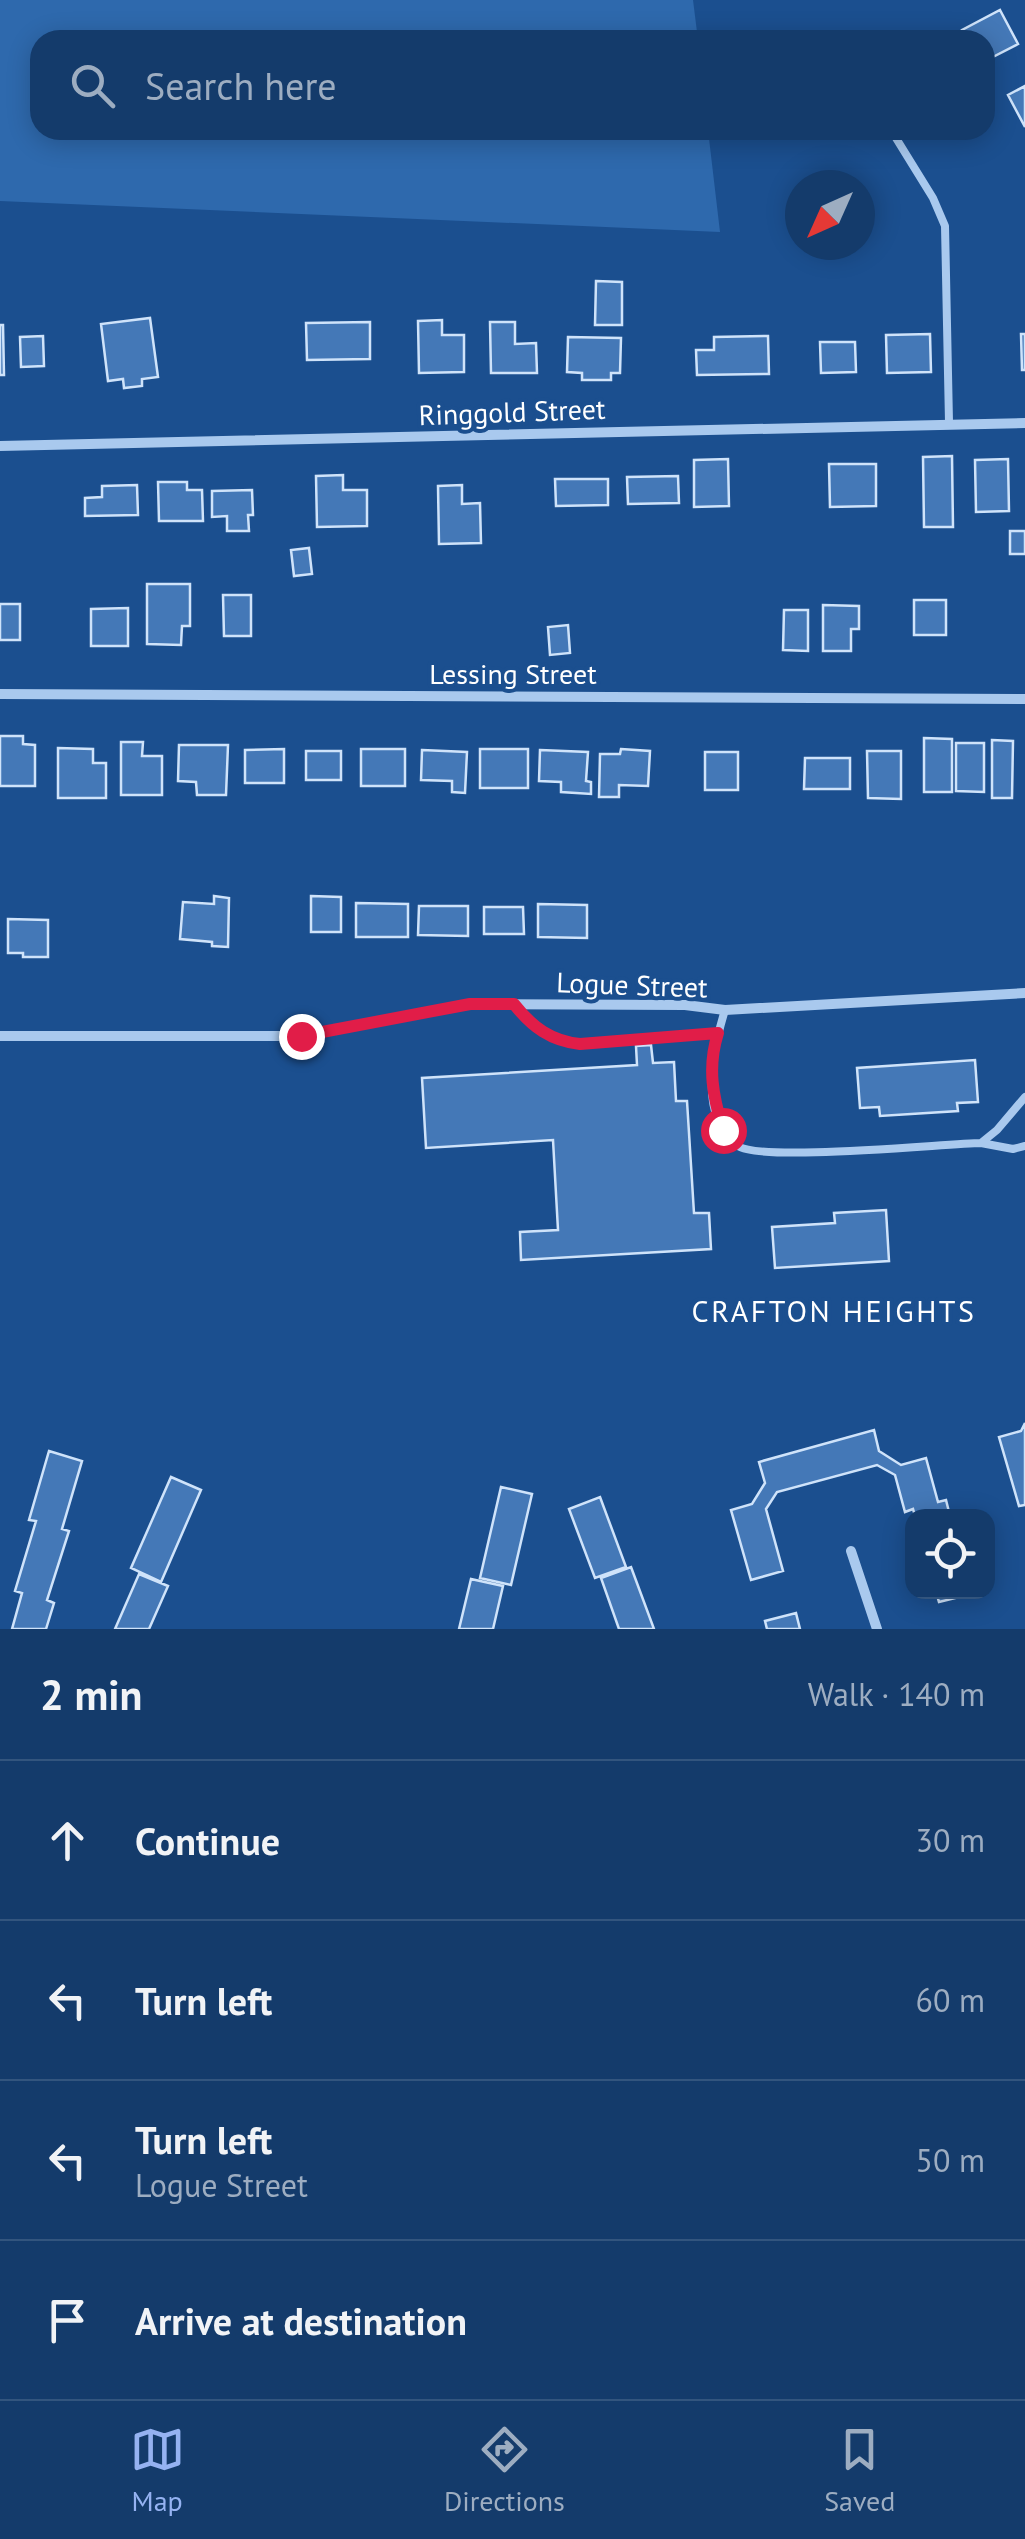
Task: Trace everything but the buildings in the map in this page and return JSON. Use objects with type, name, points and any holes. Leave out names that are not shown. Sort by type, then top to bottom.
[{"type":"street","name":"Ringgold Street","points":[[0,446],[1025,422]]},
{"type":"street","name":"Lessing Street","points":[[0,694],[1025,699]]},
{"type":"street","name":"Logue Street","points":[[0,1036],[301,1036],[470,1004],[685,1006],[724,1010],[1025,994]]},
{"type":"street","points":[[851,1551],[877,1629]]},
{"type":"lane","points":[[897,140],[933,198],[944,226],[948,422]]},
{"type":"lane","points":[[514,1004],[540,1030],[562,1042],[580,1044],[718,1033]]},
{"type":"lane","points":[[724,1010],[712,1051],[710,1089],[723,1130],[740,1148],[776,1154],[981,1143],[1013,1149],[1025,1146]]},
{"type":"lane","points":[[981,1143],[1025,1096]]},
{"type":"shaded area","points":[[0,0],[693,0],[697,30],[30,30],[30,140],[709,140],[720,232],[0,201]]},
{"type":"district","name":"CRAFTON HEIGHTS","points":[[834,1312]]},
{"type":"route","points":[[301,1036],[470,1004],[514,1004],[540,1030],[562,1042],[580,1044],[718,1033],[712,1051],[710,1089],[723,1130]]}]
